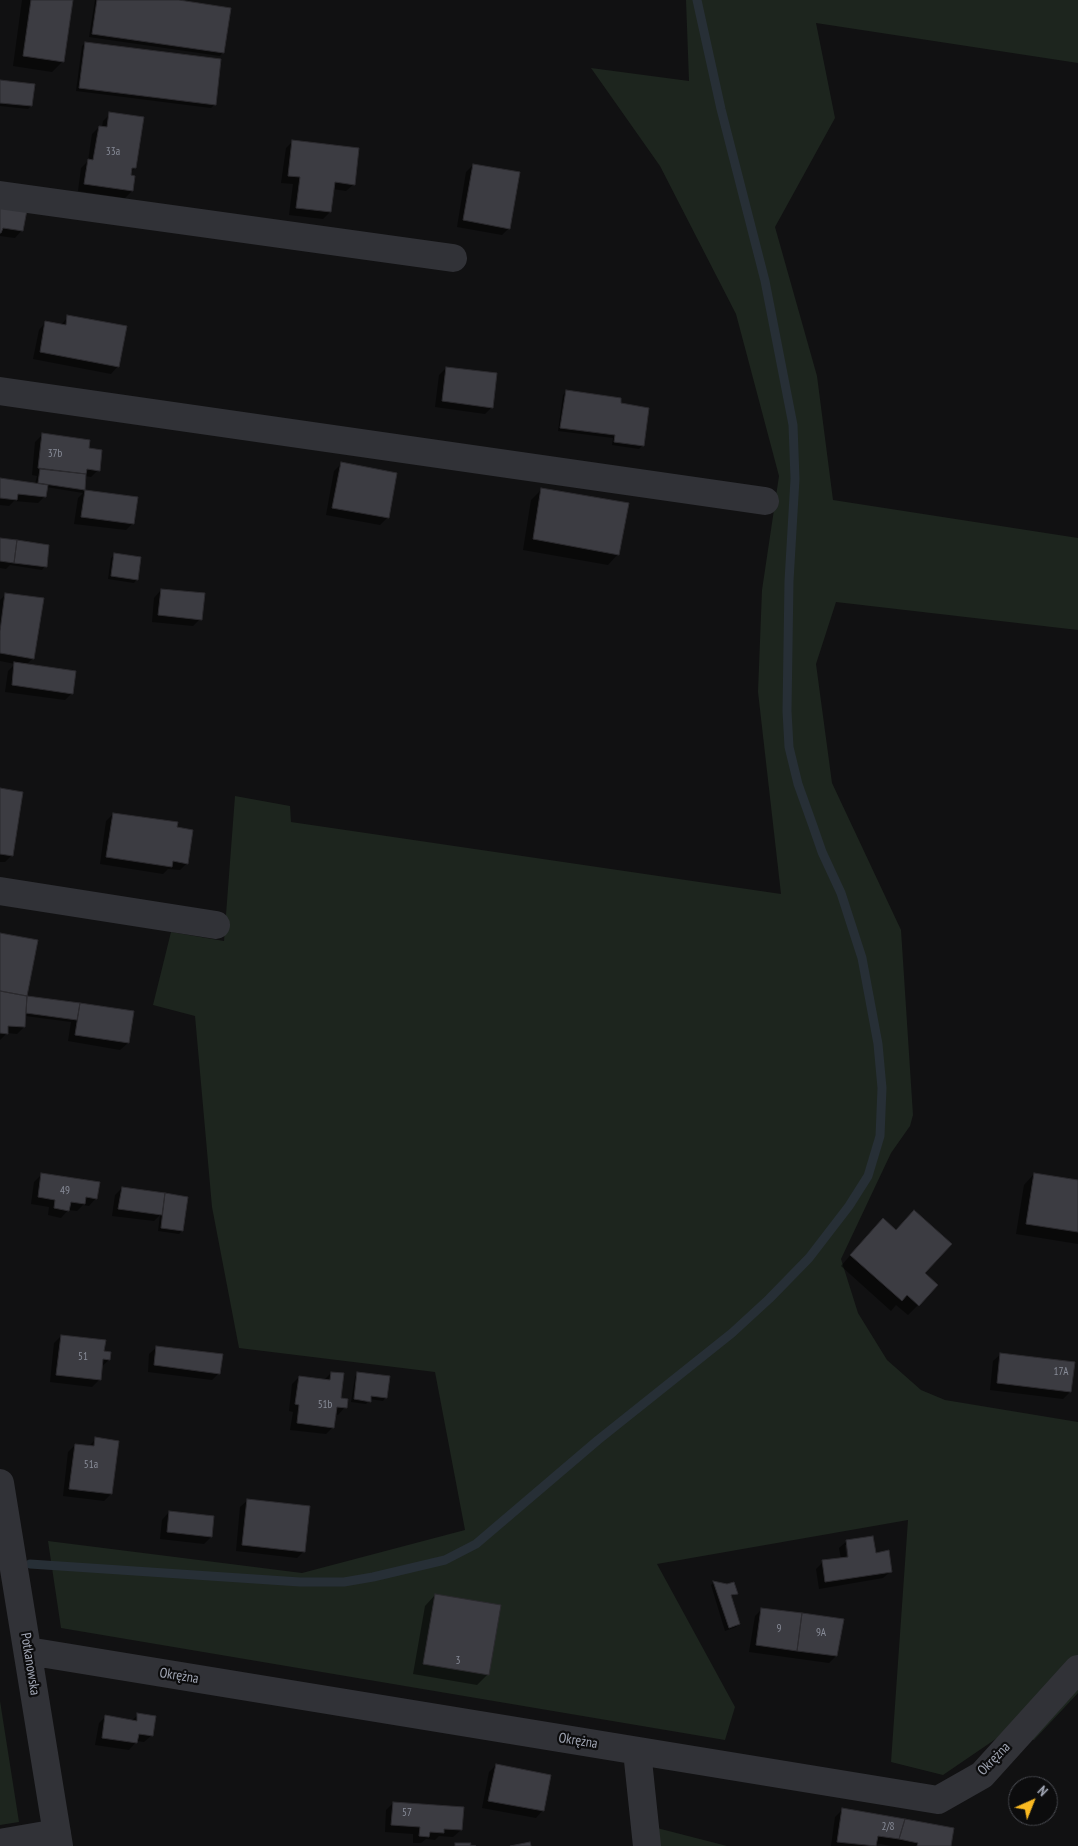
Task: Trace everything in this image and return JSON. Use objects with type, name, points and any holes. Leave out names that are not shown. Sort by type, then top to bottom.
[{"type":"street","points":[[0,195],[453,258]]},
{"type":"street","points":[[0,391],[765,501]]},
{"type":"street","points":[[0,890],[216,925]]},
{"type":"street","name":"Potkanowska","points":[[0,1483],[58,1840]]},
{"type":"street","name":"Okrężna","points":[[28,1651],[938,1800],[982,1775],[1078,1669]]},
{"type":"street","points":[[637,1751],[647,1846]]},
{"type":"street","points":[[0,1843],[58,1840]]},
{"type":"shaded area","points":[[686,0],[1078,0],[1078,63],[816,23],[835,118],[775,227],[817,376],[833,500],[1078,538],[1078,630],[836,602],[816,664],[832,783],[901,930],[913,1115],[910,1126],[891,1153],[841,1259],[858,1313],[887,1360],[921,1390],[945,1400],[1078,1422],[1078,1693],[1034,1740],[1006,1732],[943,1775],[891,1762],[908,1520],[657,1564],[735,1707],[725,1740],[61,1628],[48,1541],[302,1573],[465,1530],[435,1372],[239,1348],[212,1207],[195,1016],[153,1005],[171,932],[224,941],[235,796],[290,806],[291,822],[781,894],[758,692],[762,590],[779,476],[736,314],[660,166],[591,68],[689,81]]},
{"type":"shaded area","points":[[0,1701],[19,1822],[0,1825]]},
{"type":"shaded area","points":[[657,1828],[727,1846],[656,1846]]},
{"type":"building","points":[[31,0],[73,0],[64,62],[23,56]]},
{"type":"building","points":[[97,0],[179,0],[231,8],[224,53],[92,34]]},
{"type":"building","points":[[85,42],[221,59],[216,105],[79,88]]},
{"type":"building","points":[[0,80],[35,84],[32,106],[0,103]]},
{"type":"building","points":[[109,112],[144,117],[136,168],[132,168],[131,175],[135,176],[133,191],[84,184],[88,159],[93,160],[99,126],[107,127]]},
{"type":"building","points":[[292,140],[359,148],[355,185],[335,182],[331,212],[296,208],[300,177],[288,176]]},
{"type":"building","points":[[473,164],[520,172],[510,229],[463,220]]},
{"type":"building","points":[[0,206],[27,210],[23,231],[3,228],[0,233]]},
{"type":"building","points":[[67,315],[127,326],[119,367],[40,352],[45,321],[66,325]]},
{"type":"building","points":[[446,367],[497,373],[493,408],[442,401]]},
{"type":"building","points":[[566,390],[621,398],[621,403],[649,408],[644,446],[614,442],[615,435],[560,428]]},
{"type":"building","points":[[42,433],[90,440],[89,448],[102,450],[100,471],[87,469],[86,474],[38,468]]},
{"type":"building","points":[[341,462],[397,473],[389,518],[332,508]]},
{"type":"building","points":[[40,469],[86,474],[85,490],[38,483]]},
{"type":"building","points":[[0,478],[48,485],[46,497],[18,494],[17,500],[0,498]]},
{"type":"building","points":[[541,488],[629,503],[619,555],[533,539]]},
{"type":"building","points":[[85,490],[138,497],[134,524],[81,517]]},
{"type":"building","points":[[0,538],[17,540],[14,563],[0,561]]},
{"type":"building","points":[[17,540],[49,545],[47,567],[14,563]]},
{"type":"building","points":[[114,553],[141,557],[138,580],[111,576]]},
{"type":"building","points":[[161,589],[205,593],[202,620],[158,615]]},
{"type":"building","points":[[5,593],[44,598],[34,659],[0,653],[0,631]]},
{"type":"building","points":[[14,662],[76,671],[73,694],[12,685]]},
{"type":"building","points":[[0,788],[23,792],[13,856],[0,854]]},
{"type":"building","points":[[113,813],[178,822],[177,827],[193,830],[188,864],[173,861],[172,867],[106,857]]},
{"type":"building","points":[[0,933],[38,940],[27,996],[0,991]]},
{"type":"building","points":[[0,991],[27,996],[25,1027],[8,1026],[8,1034],[0,1033]]},
{"type":"building","points":[[27,996],[80,1003],[77,1020],[26,1013]]},
{"type":"building","points":[[80,1003],[134,1011],[129,1043],[75,1035]]},
{"type":"building","points":[[41,1173],[100,1182],[97,1199],[86,1197],[85,1204],[71,1202],[69,1211],[54,1208],[55,1200],[38,1197]]},
{"type":"building","points":[[1034,1173],[1078,1180],[1078,1232],[1026,1224]]},
{"type":"building","points":[[122,1187],[165,1193],[162,1215],[118,1209]]},
{"type":"building","points":[[165,1193],[188,1197],[183,1231],[161,1228]]},
{"type":"building","points":[[914,1210],[952,1244],[925,1273],[938,1285],[919,1306],[907,1295],[902,1301],[850,1255],[883,1218],[896,1230]]},
{"type":"building","points":[[61,1335],[106,1340],[104,1351],[111,1352],[110,1360],[103,1359],[101,1380],[56,1375]]},
{"type":"building","points":[[156,1346],[223,1354],[220,1374],[154,1365]]},
{"type":"building","points":[[1000,1353],[1075,1362],[1071,1392],[997,1383]]},
{"type":"building","points":[[331,1372],[344,1373],[341,1398],[348,1399],[347,1408],[337,1407],[334,1428],[297,1423],[299,1405],[295,1404],[299,1376],[330,1380]]},
{"type":"building","points":[[357,1372],[390,1376],[387,1398],[371,1396],[371,1402],[354,1399]]},
{"type":"building","points":[[95,1437],[119,1441],[112,1494],[69,1489],[75,1444],[94,1446]]},
{"type":"building","points":[[247,1499],[310,1506],[305,1552],[242,1545]]},
{"type":"building","points":[[169,1511],[214,1516],[212,1537],[167,1532]]},
{"type":"building","points":[[873,1536],[876,1553],[889,1550],[892,1572],[825,1582],[822,1560],[848,1557],[846,1540]]},
{"type":"building","points":[[713,1581],[727,1584],[734,1582],[738,1594],[731,1595],[740,1624],[729,1628]]},
{"type":"building","points":[[435,1594],[501,1605],[489,1675],[423,1664]]},
{"type":"building","points":[[761,1608],[802,1613],[797,1651],[756,1645]]},
{"type":"building","points":[[802,1613],[844,1619],[837,1656],[797,1651]]},
{"type":"building","points":[[137,1713],[156,1716],[153,1736],[139,1734],[137,1743],[102,1738],[105,1715],[137,1721]]},
{"type":"building","points":[[496,1764],[551,1775],[544,1811],[488,1801]]},
{"type":"building","points":[[393,1802],[464,1807],[462,1830],[444,1829],[444,1833],[430,1832],[429,1837],[419,1836],[420,1827],[391,1825]]},
{"type":"building","points":[[842,1808],[905,1819],[899,1839],[878,1836],[876,1846],[837,1842]]},
{"type":"building","points":[[905,1819],[954,1828],[951,1846],[917,1846],[918,1843],[899,1839]]},
{"type":"building","points":[[530,1842],[531,1846],[510,1846]]},
{"type":"building","points":[[455,1843],[471,1843],[470,1845],[476,1846],[455,1846]]},
{"type":"waterway","points":[[30,1564],[300,1582],[344,1582],[445,1560],[476,1544],[598,1440],[732,1333],[809,1258],[849,1206],[868,1176],[880,1136],[882,1088],[878,1044],[862,958],[841,893],[822,852],[798,784],[789,747],[787,711],[789,581],[795,479],[793,425],[765,281],[721,109],[697,0]]}]
